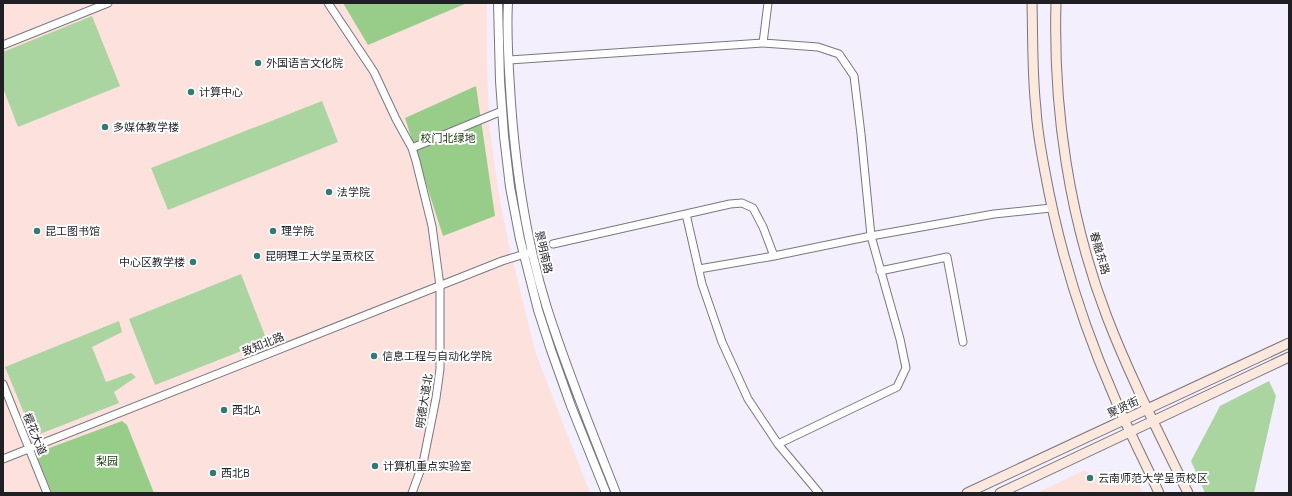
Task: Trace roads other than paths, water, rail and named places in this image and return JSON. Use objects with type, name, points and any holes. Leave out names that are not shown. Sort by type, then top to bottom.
[{"type":"main road","points":[[1032,3],[1036,109],[1052,208],[1064,258],[1076,297],[1095,349],[1124,419],[1159,493]]},
{"type":"main road","name":"春融东路","points":[[1056,3],[1055,47],[1064,150],[1074,202],[1087,256],[1107,317],[1153,420],[1188,493]]},
{"type":"main road","name":"聚贤街","points":[[967,493],[1289,342]]},
{"type":"main road","points":[[1000,493],[1289,357]]},
{"type":"street","points":[[3,45],[108,3]]},
{"type":"street","name":"明德大道北","points":[[328,3],[374,72],[396,119],[412,148],[432,226],[440,286],[440,370],[426,450],[412,493]]},
{"type":"street","name":"景明南路","points":[[498,3],[502,111],[510,187],[523,255],[550,350],[606,493]]},
{"type":"street","name":"景明南路","points":[[508,3],[509,60],[514,135],[519,185],[532,252],[560,347],[616,493]]},
{"type":"street","points":[[763,43],[768,3]]},
{"type":"street","points":[[509,60],[763,43],[818,47],[839,54],[854,76],[871,236],[900,338],[906,368],[897,387],[778,444]]},
{"type":"street","points":[[412,148],[502,111]]},
{"type":"street","points":[[553,244],[730,204],[742,203],[753,208],[763,227],[774,256]]},
{"type":"street","points":[[699,269],[994,214],[1052,208]]},
{"type":"street","points":[[686,214],[702,284],[722,342],[744,392],[778,444],[820,493]]},
{"type":"street","name":"致知北路","points":[[3,459],[502,261],[532,252]]},
{"type":"street","points":[[880,271],[947,257],[963,342]]},
{"type":"street","name":"樱花大道","points":[[3,384],[47,493]]},
{"type":"place","name":"外国语言文化院","points":[[258,63]]},
{"type":"place","name":"计算中心","points":[[191,92]]},
{"type":"place","name":"多媒体教学楼","points":[[105,127]]},
{"type":"place","name":"法学院","points":[[329,192]]},
{"type":"place","name":"昆工图书馆","points":[[37,231]]},
{"type":"place","name":"理学院","points":[[273,231]]},
{"type":"place","name":"昆明理工大学呈贡校区","points":[[257,256]]},
{"type":"place","name":"中心区教学楼","points":[[193,262]]},
{"type":"place","name":"信息工程与自动化学院","points":[[374,356]]},
{"type":"place","name":"西北A","points":[[224,410]]},
{"type":"place","name":"计算机重点实验室","points":[[375,466]]},
{"type":"place","name":"西北B","points":[[213,473]]},
{"type":"place","name":"云南师范大学呈贡校区","points":[[1090,478]]},
{"type":"park label","name":"校门北绿地","points":[[448,138]]},
{"type":"park label","name":"梨园","points":[[107,461]]}]
